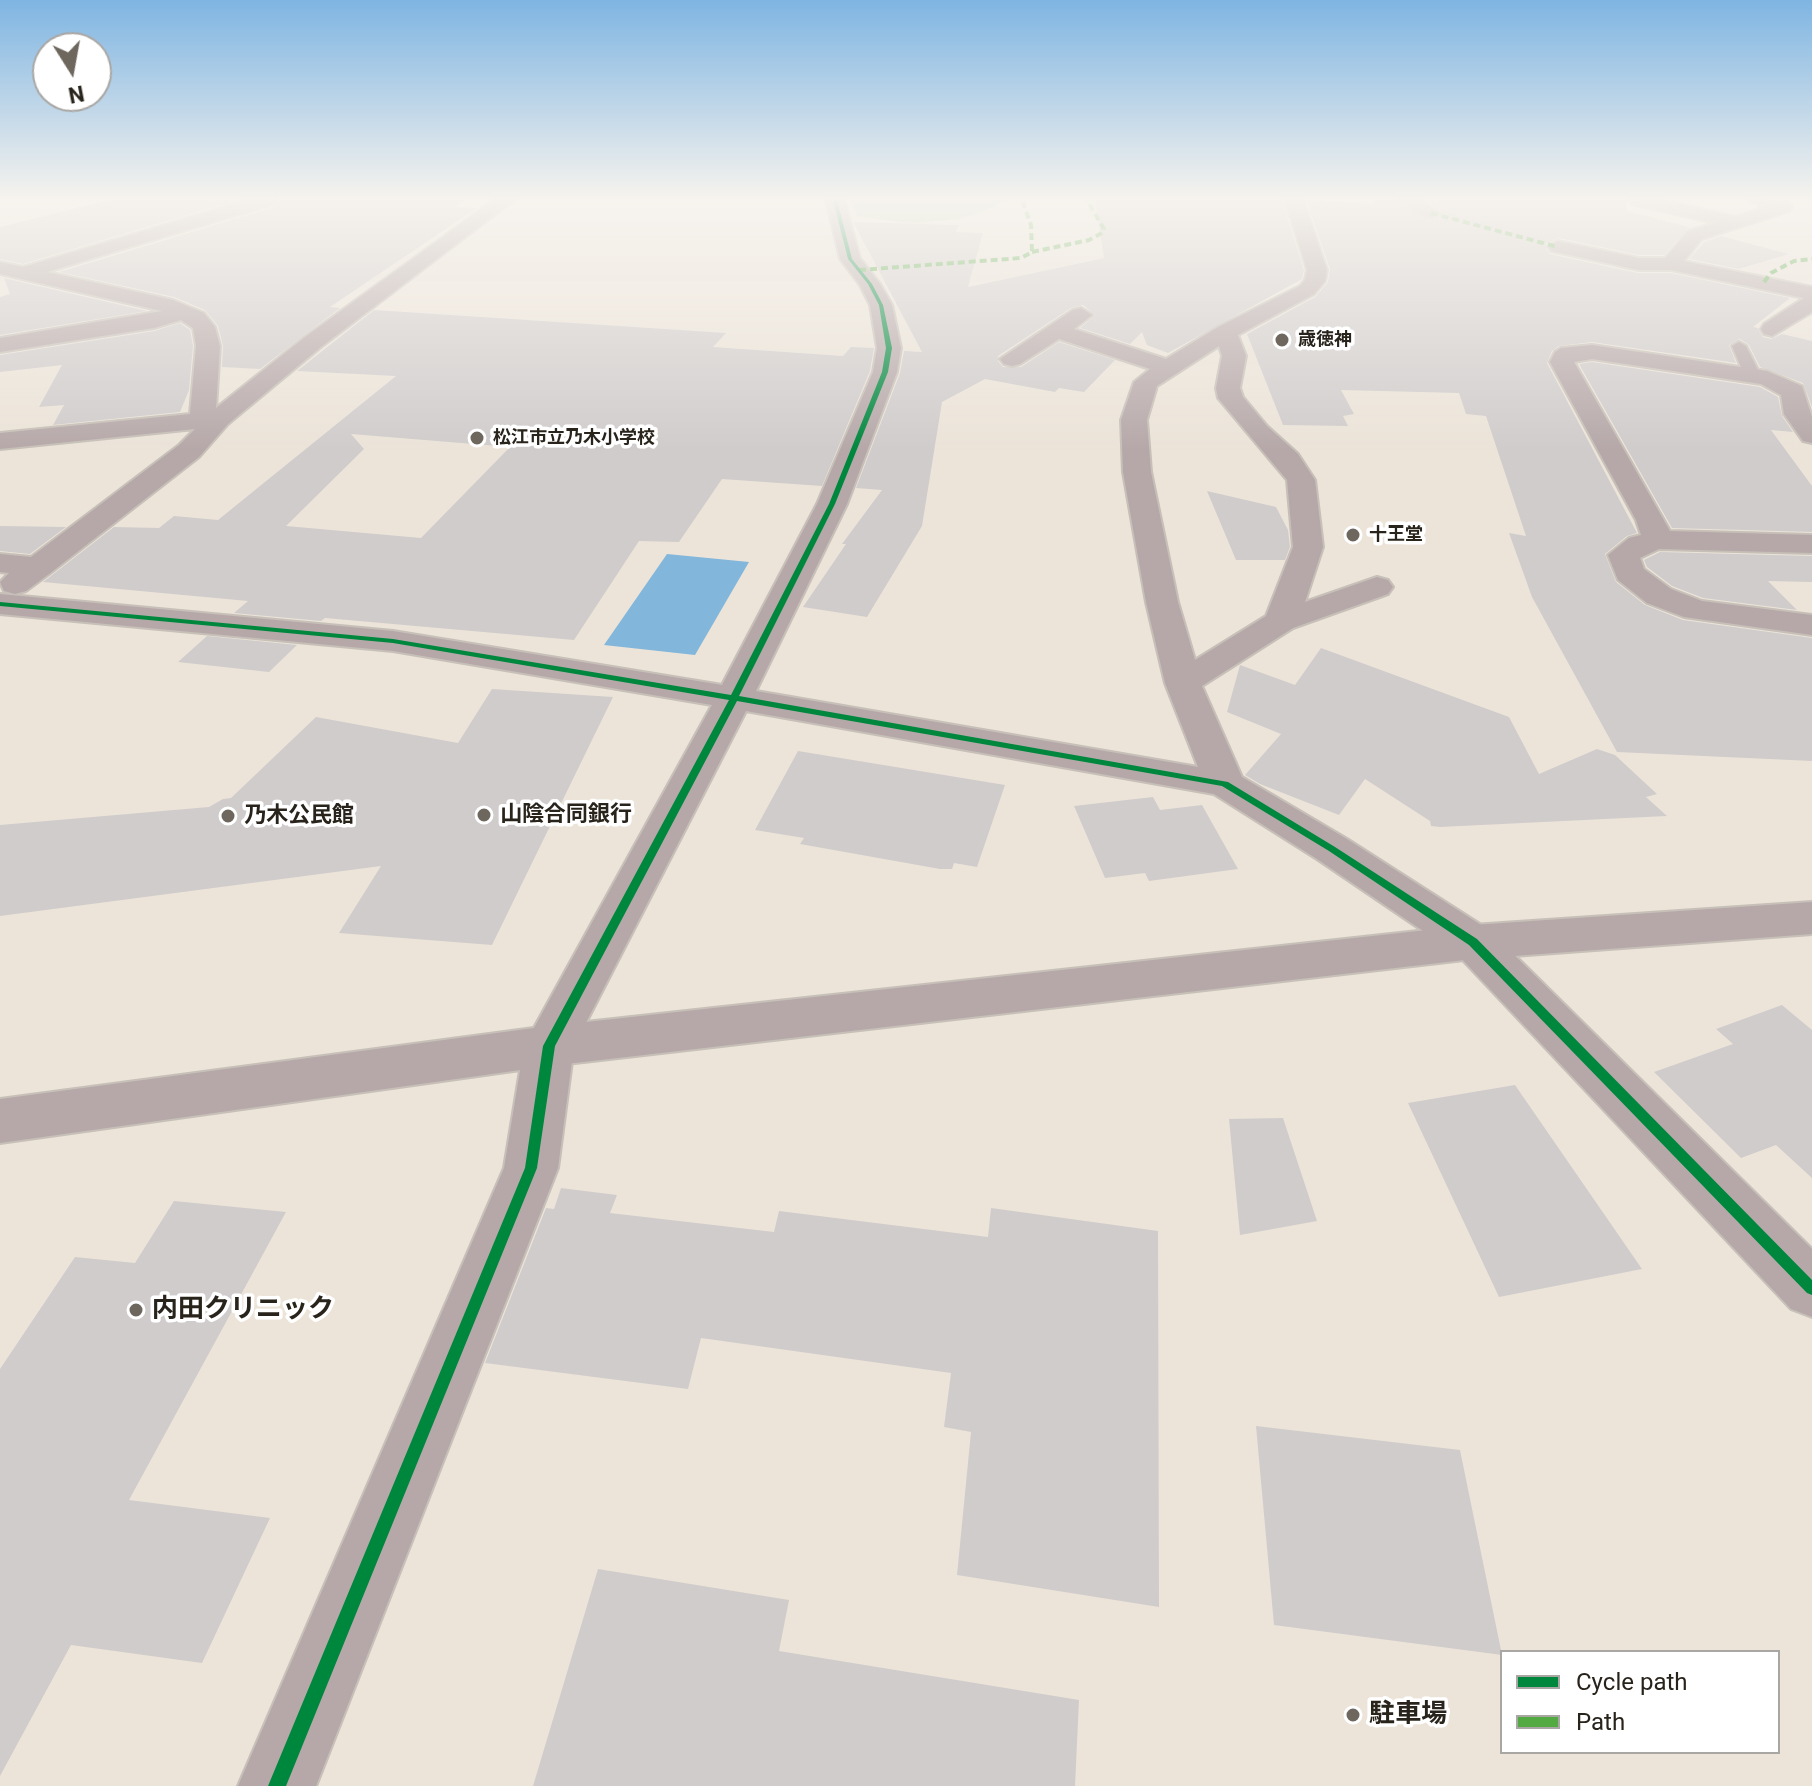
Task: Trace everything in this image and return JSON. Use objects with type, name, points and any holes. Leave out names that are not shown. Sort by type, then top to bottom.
[{"type":"street","points":[[58,283],[165,305],[196,318],[204,327],[208,346],[211,418]]},
{"type":"street","points":[[0,595],[189,451],[211,418],[392,283]]},
{"type":"street","points":[[277,1786],[531,1168],[549,1046],[734,698],[832,504],[885,372],[889,348],[881,305],[869,283]]},
{"type":"street","points":[[1225,784],[1183,683],[1162,602],[1137,472],[1134,420],[1146,382],[1226,332],[1307,290],[1313,283]]},
{"type":"street","points":[[1765,283],[1812,293]]},
{"type":"street","points":[[1772,329],[1812,302]]},
{"type":"street","points":[[0,345],[154,321],[182,312]]},
{"type":"street","points":[[1012,359],[1087,312]]},
{"type":"street","points":[[1057,331],[1167,367]]},
{"type":"street","points":[[1226,332],[1234,356],[1228,388],[1231,398],[1258,432],[1288,460],[1301,480],[1308,547],[1281,621]]},
{"type":"street","points":[[1658,540],[1651,520],[1562,362],[1563,357],[1569,353],[1592,352],[1752,374],[1778,381],[1793,391],[1797,414],[1812,435]]},
{"type":"street","points":[[0,441],[211,418]]},
{"type":"street","points":[[1812,544],[1658,540],[1640,545],[1624,555],[1629,573],[1659,596],[1696,610],[1812,625]]},
{"type":"street","points":[[0,563],[38,567]]},
{"type":"street","points":[[1183,683],[1281,621],[1377,587]]},
{"type":"street","points":[[0,604],[393,641],[1225,784],[1332,849],[1473,942],[1812,1289]]},
{"type":"street","points":[[0,1121],[549,1046],[1473,942],[1812,918]]},
{"type":"lane","points":[[1739,346],[1752,374]]},
{"type":"water","points":[[667,554],[749,562],[695,655],[604,645]]},
{"type":"building","points":[[6,283],[27,283],[147,311],[0,335],[0,297],[10,294]]},
{"type":"building","points":[[111,283],[365,283],[330,307],[340,308],[260,369],[222,367],[223,346],[218,326],[205,310],[174,297]]},
{"type":"building","points":[[886,283],[969,283],[968,287],[985,283],[1294,283],[1168,353],[1147,345],[1142,332],[1130,344],[1080,328],[1095,315],[1083,305],[1071,308],[998,356],[1003,367],[1021,367],[1059,342],[1115,360],[1084,392],[1059,388],[1055,392],[985,379],[942,402],[922,526],[867,617],[803,607],[846,544],[842,544],[882,490],[856,488],[900,373],[904,351],[922,352]]},
{"type":"building","points":[[1327,283],[1720,283],[1790,298],[1753,327],[1758,328],[1763,337],[1771,339],[1782,334],[1812,341],[1812,407],[1803,383],[1760,367],[1749,345],[1740,339],[1729,345],[1736,363],[1592,342],[1559,346],[1552,351],[1547,363],[1637,533],[1627,536],[1605,554],[1616,582],[1645,605],[1683,620],[1812,638],[1812,761],[1617,752],[1532,597],[1509,533],[1526,536],[1486,416],[1466,414],[1459,393],[1341,390],[1354,414],[1343,416],[1348,426],[1283,425],[1247,334],[1315,297]]},
{"type":"building","points":[[374,310],[726,333],[713,347],[843,356],[851,347],[874,348],[870,371],[822,486],[722,479],[679,542],[639,541],[574,640],[234,613],[248,601],[43,582],[114,527],[159,528],[174,516],[218,520],[396,376],[297,371]],"holes":[[[351,434],[510,447],[421,538],[286,526],[364,449]]]},
{"type":"building","points":[[180,323],[190,330],[193,346],[189,390],[180,412],[53,425],[64,405],[39,407],[62,365],[0,372],[0,355],[154,331]]},
{"type":"building","points":[[1592,362],[1760,387],[1778,397],[1782,416],[1793,432],[1771,430],[1812,486],[1812,532],[1672,528],[1579,364]]},
{"type":"building","points":[[1207,491],[1276,507],[1288,530],[1290,547],[1285,560],[1236,560]]},
{"type":"building","points":[[0,526],[66,527],[30,554],[0,551]]},
{"type":"building","points":[[1660,552],[1812,556],[1812,582],[1768,581],[1797,610],[1703,598],[1672,586],[1647,567],[1644,560]]},
{"type":"building","points":[[207,636],[297,645],[269,672],[178,662]]},
{"type":"building","points":[[1321,648],[1509,717],[1539,774],[1597,749],[1615,755],[1657,794],[1646,797],[1667,816],[1440,827],[1431,826],[1430,821],[1365,779],[1339,815],[1260,784],[1245,775],[1281,734],[1227,712],[1240,665],[1295,685]]},
{"type":"building","points":[[492,689],[613,697],[492,945],[339,933],[381,866],[0,916],[0,825],[209,807],[231,798],[316,717],[458,743]]},
{"type":"building","points":[[798,751],[1005,785],[977,867],[954,863],[952,869],[940,869],[800,844],[804,838],[755,830]]},
{"type":"building","points":[[1153,797],[1160,810],[1202,805],[1238,869],[1149,881],[1145,873],[1105,878],[1074,806]]},
{"type":"building","points":[[1782,1005],[1812,1030],[1812,1178],[1776,1145],[1741,1158],[1654,1072],[1733,1044],[1716,1029]]},
{"type":"building","points":[[1515,1085],[1642,1269],[1499,1297],[1408,1103]]},
{"type":"building","points":[[1283,1118],[1317,1221],[1240,1235],[1229,1119]]},
{"type":"building","points":[[561,1188],[617,1195],[610,1213],[774,1232],[779,1211],[988,1237],[991,1208],[1158,1231],[1159,1607],[957,1575],[971,1432],[944,1427],[951,1373],[701,1338],[688,1389],[485,1363],[546,1208],[554,1209]]},
{"type":"building","points":[[174,1201],[286,1212],[129,1500],[270,1518],[202,1663],[71,1645],[0,1776],[0,1369],[75,1257],[135,1263]]},
{"type":"building","points":[[1256,1426],[1460,1450],[1500,1655],[1274,1625]]},
{"type":"building","points":[[598,1569],[789,1600],[779,1651],[1079,1700],[1075,1786],[533,1786]]},
{"type":"cycle path","points":[[0,604],[393,641],[734,698],[832,504],[885,372],[889,348],[881,305],[869,283]]},
{"type":"cycle path","points":[[277,1786],[531,1168],[549,1046],[734,698],[1225,784],[1332,849],[1473,942],[1812,1289]]},
{"type":"place","name":"歳徳神","points":[[1282,340]]},
{"type":"place","name":"松江市立乃木小学校","points":[[477,438]]},
{"type":"place","name":"十王堂","points":[[1353,535]]},
{"type":"place","name":"山陰合同銀行","points":[[484,815]]},
{"type":"place","name":"乃木公民館","points":[[228,816]]},
{"type":"place","name":"内田クリニック","points":[[136,1310]]},
{"type":"place","name":"駐車場","points":[[1353,1715]]}]
